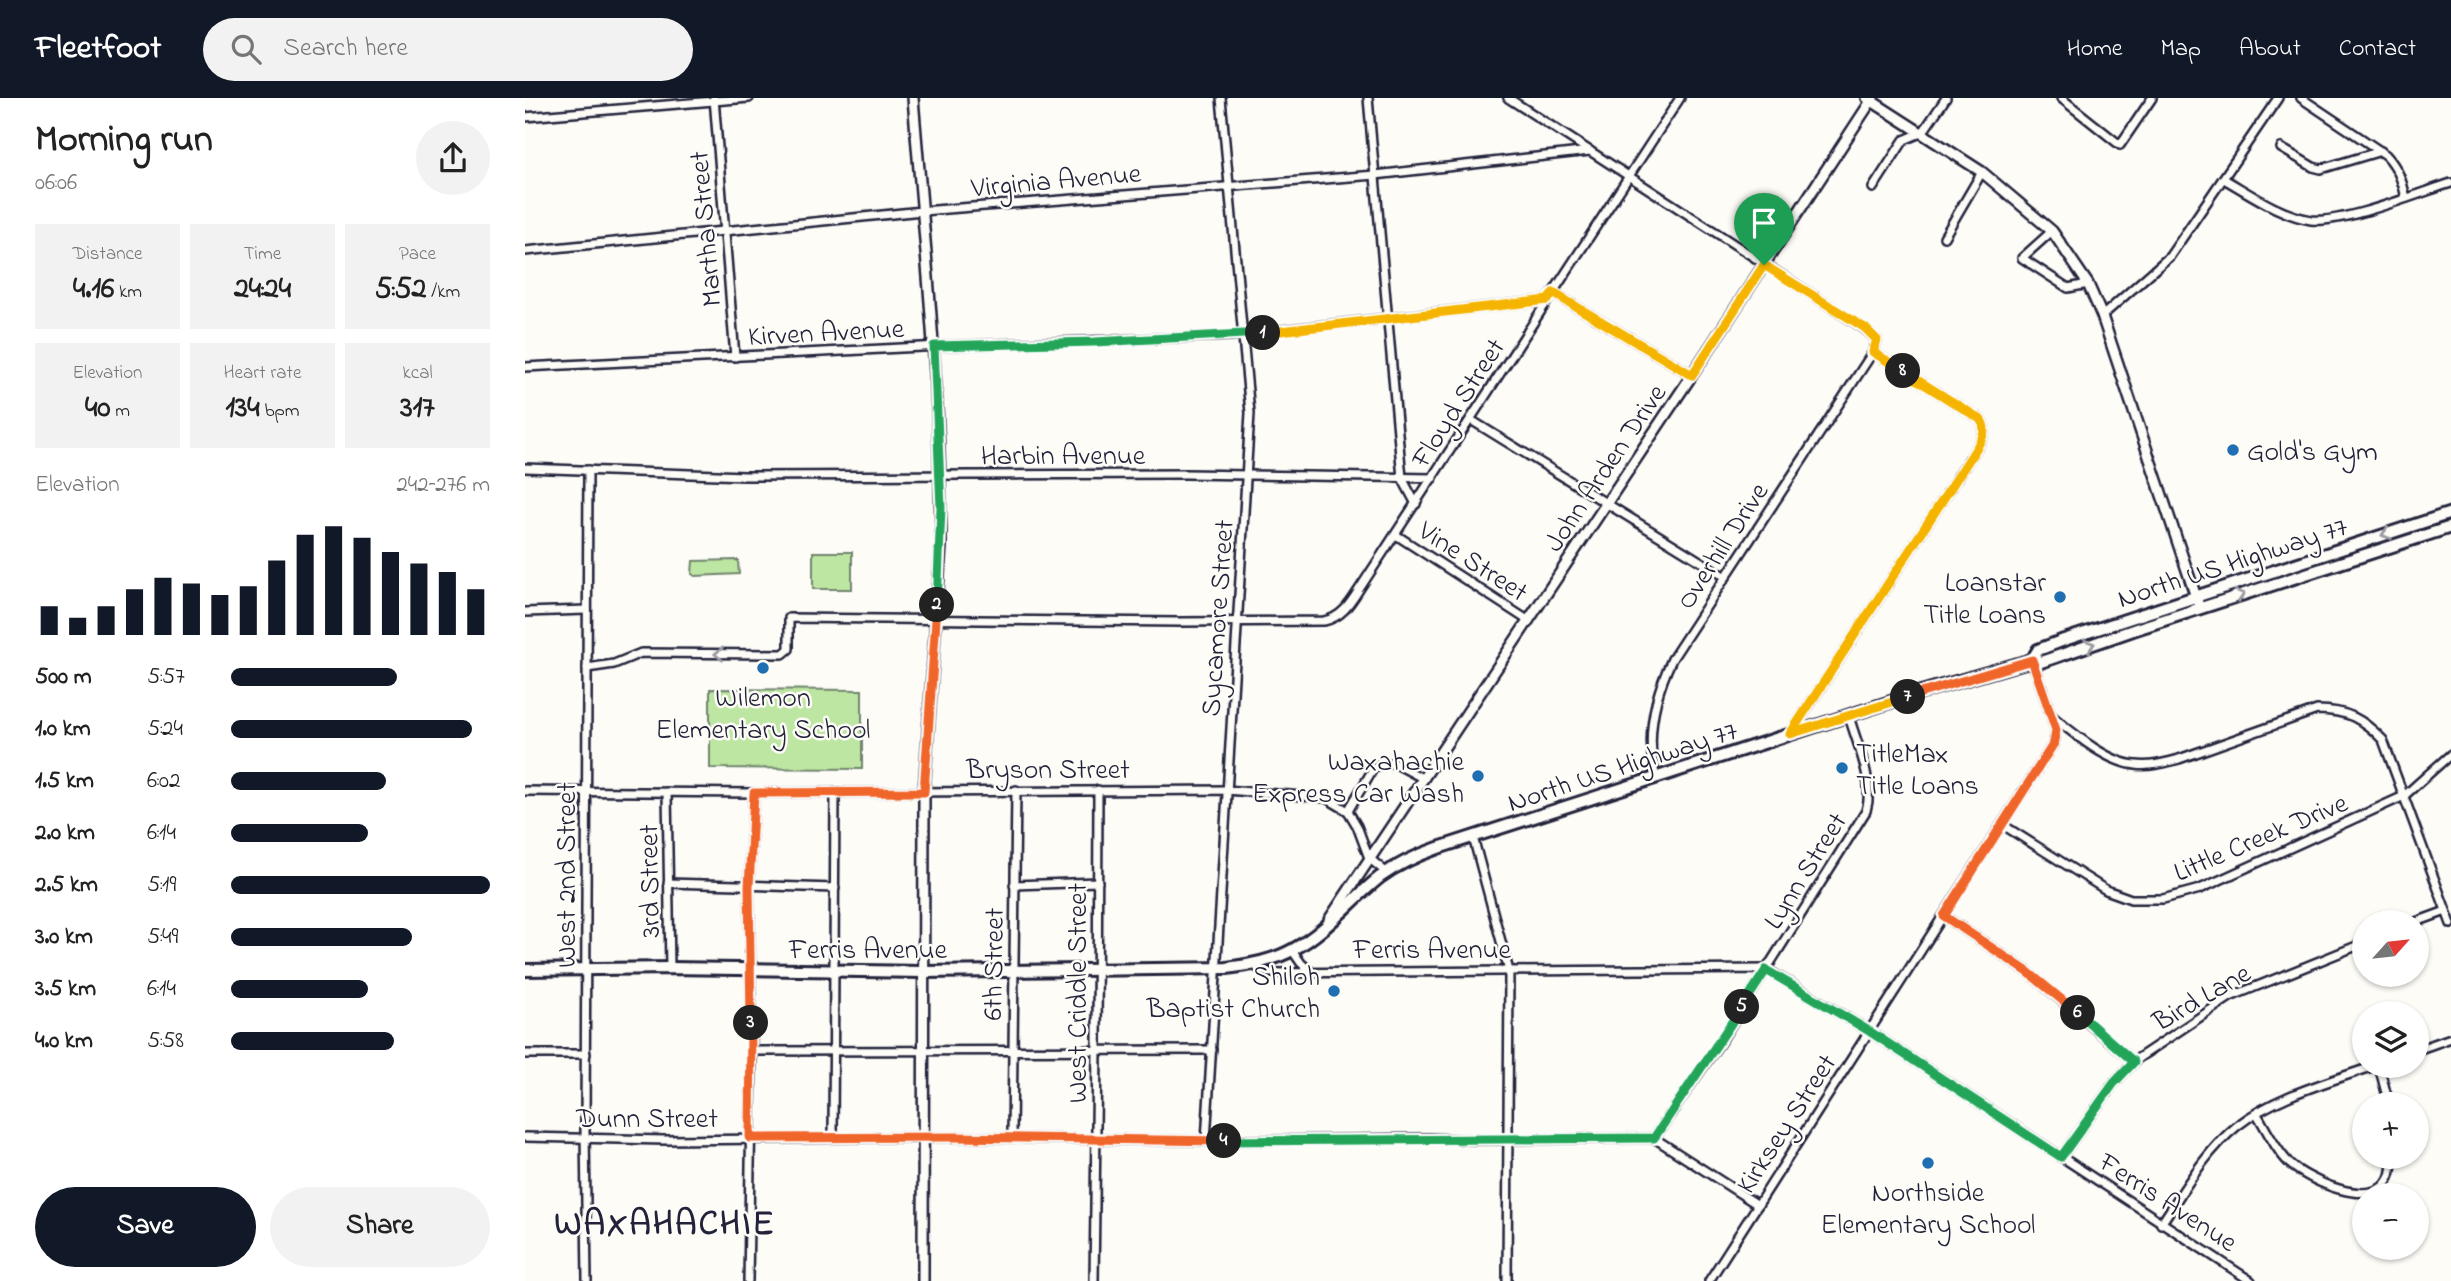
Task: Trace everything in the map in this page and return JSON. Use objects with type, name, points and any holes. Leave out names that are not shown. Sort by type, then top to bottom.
[{"type":"main road","name":"North US Highway 77","points":[[2198,602],[2451,513]]},
{"type":"main road","name":"North US Highway 77","points":[[1254,965],[1292,950],[1322,930],[1387,873],[1418,855],[1790,734],[2032,660],[2038,650],[2451,527]]},
{"type":"main road","name":"Ferris Avenue","points":[[525,970],[670,968],[923,972],[1216,969],[1254,965]]},
{"type":"street","points":[[525,117],[749,98]]},
{"type":"street","points":[[913,98],[934,346],[941,545],[924,792],[923,1281]]},
{"type":"street","name":"Sycamore Street","points":[[1206,1141],[1250,413],[1221,98]]},
{"type":"street","points":[[1368,98],[1402,478],[1416,504]]},
{"type":"street","points":[[1508,98],[1865,328],[1877,340],[1873,352],[1984,424],[1983,437],[1972,455],[1790,734]]},
{"type":"street","name":"Floyd Street","points":[[1237,621],[1332,619],[1345,610],[1680,98]]},
{"type":"street","points":[[1873,188],[1904,140],[1923,132],[1947,98]]},
{"type":"street","points":[[2061,98],[2120,145],[2152,98]]},
{"type":"street","points":[[2102,316],[2170,256],[2278,98]]},
{"type":"street","points":[[2301,98],[2381,151],[2395,165],[2402,178],[2406,198]]},
{"type":"street","name":"Martha Street","points":[[714,99],[735,357]]},
{"type":"street","points":[[1870,99],[1982,172],[2052,230],[2088,284],[2102,316],[2198,602]]},
{"type":"street","name":"John Arden Drive","points":[[1369,858],[1692,375],[1870,99]]},
{"type":"street","points":[[2281,148],[2321,169],[2381,151]]},
{"type":"street","name":"Virginia Avenue","points":[[525,251],[922,211],[1375,176],[1590,150]]},
{"type":"street","points":[[1944,237],[1982,172]]},
{"type":"street","points":[[2224,179],[2273,207],[2320,221],[2367,211],[2451,183]]},
{"type":"street","points":[[2052,230],[2022,258],[2068,288],[2088,284]]},
{"type":"street","points":[[1550,296],[1692,375]]},
{"type":"street","name":"Kirven Avenue","points":[[525,367],[934,346],[1244,335],[1388,319],[1550,296]]},
{"type":"street","name":"Overhill Drive","points":[[1657,778],[1650,738],[1657,698],[1666,672],[1873,352]]},
{"type":"street","points":[[1471,420],[1726,576]]},
{"type":"street","name":"Harbin Avenue","points":[[525,468],[744,476],[1186,474],[1433,478]]},
{"type":"street","name":"West 2nd Street","points":[[587,1281],[585,1139],[588,470]]},
{"type":"street","name":"Vine Street","points":[[1396,535],[1529,621]]},
{"type":"street","points":[[525,612],[587,610]]},
{"type":"street","points":[[587,668],[614,664],[641,653],[783,654],[789,649],[789,618],[1237,621]]},
{"type":"street","name":"Kirksey Street","points":[[1709,1281],[2054,743],[2056,730],[2032,660]]},
{"type":"street","points":[[2051,715],[2084,741],[2127,764],[2138,766],[2179,759],[2317,710],[2337,710],[2367,724],[2383,740],[2451,924]]},
{"type":"street","name":"Lynn Street","points":[[1654,1138],[1723,1038],[1866,811],[1868,784],[1849,716]]},
{"type":"street","name":"Little Creek Drive","points":[[2003,825],[2106,890],[2131,899],[2163,900],[2200,889],[2404,796],[2451,754]]},
{"type":"street","points":[[1387,873],[1369,858],[1348,811],[1373,769],[1382,763],[1394,763],[1423,779]]},
{"type":"street","name":"6th Street","points":[[1012,1138],[1016,790]]},
{"type":"street","name":"West Criddle Street","points":[[1094,1281],[1098,790]]},
{"type":"street","name":"Bryson Street","points":[[525,791],[754,793],[1226,790],[1326,798],[1348,811]]},
{"type":"street","name":"3rd Street","points":[[667,792],[670,968]]},
{"type":"street","points":[[833,1138],[835,792]]},
{"type":"street","points":[[748,1281],[752,1051],[749,887],[754,793]]},
{"type":"street","points":[[1473,837],[1509,971],[1507,1281]]},
{"type":"street","points":[[1322,930],[1369,858]]},
{"type":"street","points":[[1014,885],[1098,882]]},
{"type":"street","points":[[668,883],[835,888]]},
{"type":"street","points":[[2429,917],[2446,911]]},
{"type":"street","points":[[1944,916],[2028,972],[2134,1062]]},
{"type":"street","name":"Bird Lane","points":[[2061,1157],[2114,1083],[2134,1062],[2230,997],[2352,948]]},
{"type":"street","points":[[1292,950],[1311,971]]},
{"type":"street","name":"Ferris Avenue","points":[[1254,965],[1266,972],[1766,970],[1869,1031],[2251,1281]]},
{"type":"street","points":[[2429,1046],[2451,1038]]},
{"type":"street","points":[[752,1051],[1212,1050]]},
{"type":"street","points":[[525,1054],[586,1054]]},
{"type":"street","points":[[2161,1224],[2199,1167],[2237,1127],[2295,1095],[2352,1075]]},
{"type":"street","points":[[2257,1114],[2275,1146],[2291,1165],[2322,1183],[2342,1191],[2360,1192],[2381,1187],[2389,1178],[2390,1169]]},
{"type":"street","name":"Dunn Street","points":[[525,1137],[923,1137],[1206,1141],[1654,1138]]},
{"type":"street","points":[[1654,1138],[1758,1205]]},
{"type":"green space","points":[[813,552],[852,552],[852,589],[813,589]]},
{"type":"green space","points":[[738,560],[739,574],[692,574],[693,561]]},
{"type":"green space","points":[[710,689],[862,690],[862,769],[710,768]]},
{"type":"place","name":"Gold's Gym","points":[[2233,450]]},
{"type":"place","name":"Loanstar Title Loans","points":[[2060,597]]},
{"type":"place","name":"Wilemon Elementary School","points":[[763,668]]},
{"type":"place","name":"TitleMax Title Loans","points":[[1842,768]]},
{"type":"place","name":"Waxahachie Express Car Wash","points":[[1478,776]]},
{"type":"place","name":"Shiloh Baptist Church","points":[[1334,991]]},
{"type":"place","name":"Northside Elementary School","points":[[1928,1163]]},
{"type":"district","name":"WAXAHACHIE","points":[[665,1222]]},
{"type":"route","points":[[1764,265],[1865,328],[1877,340],[1873,352],[1984,424],[1983,437],[1972,455],[1790,734],[2032,660],[2056,730],[2056,738],[2046,759],[1944,916],[2028,972],[2134,1062],[2114,1083],[2061,1157],[1869,1031],[1766,970],[1654,1138],[1206,1141],[923,1137],[750,1138],[752,1051],[749,887],[754,793],[924,792],[941,545],[934,346],[1261,334],[1548,300],[1553,293],[1692,375],[1764,265]]}]
